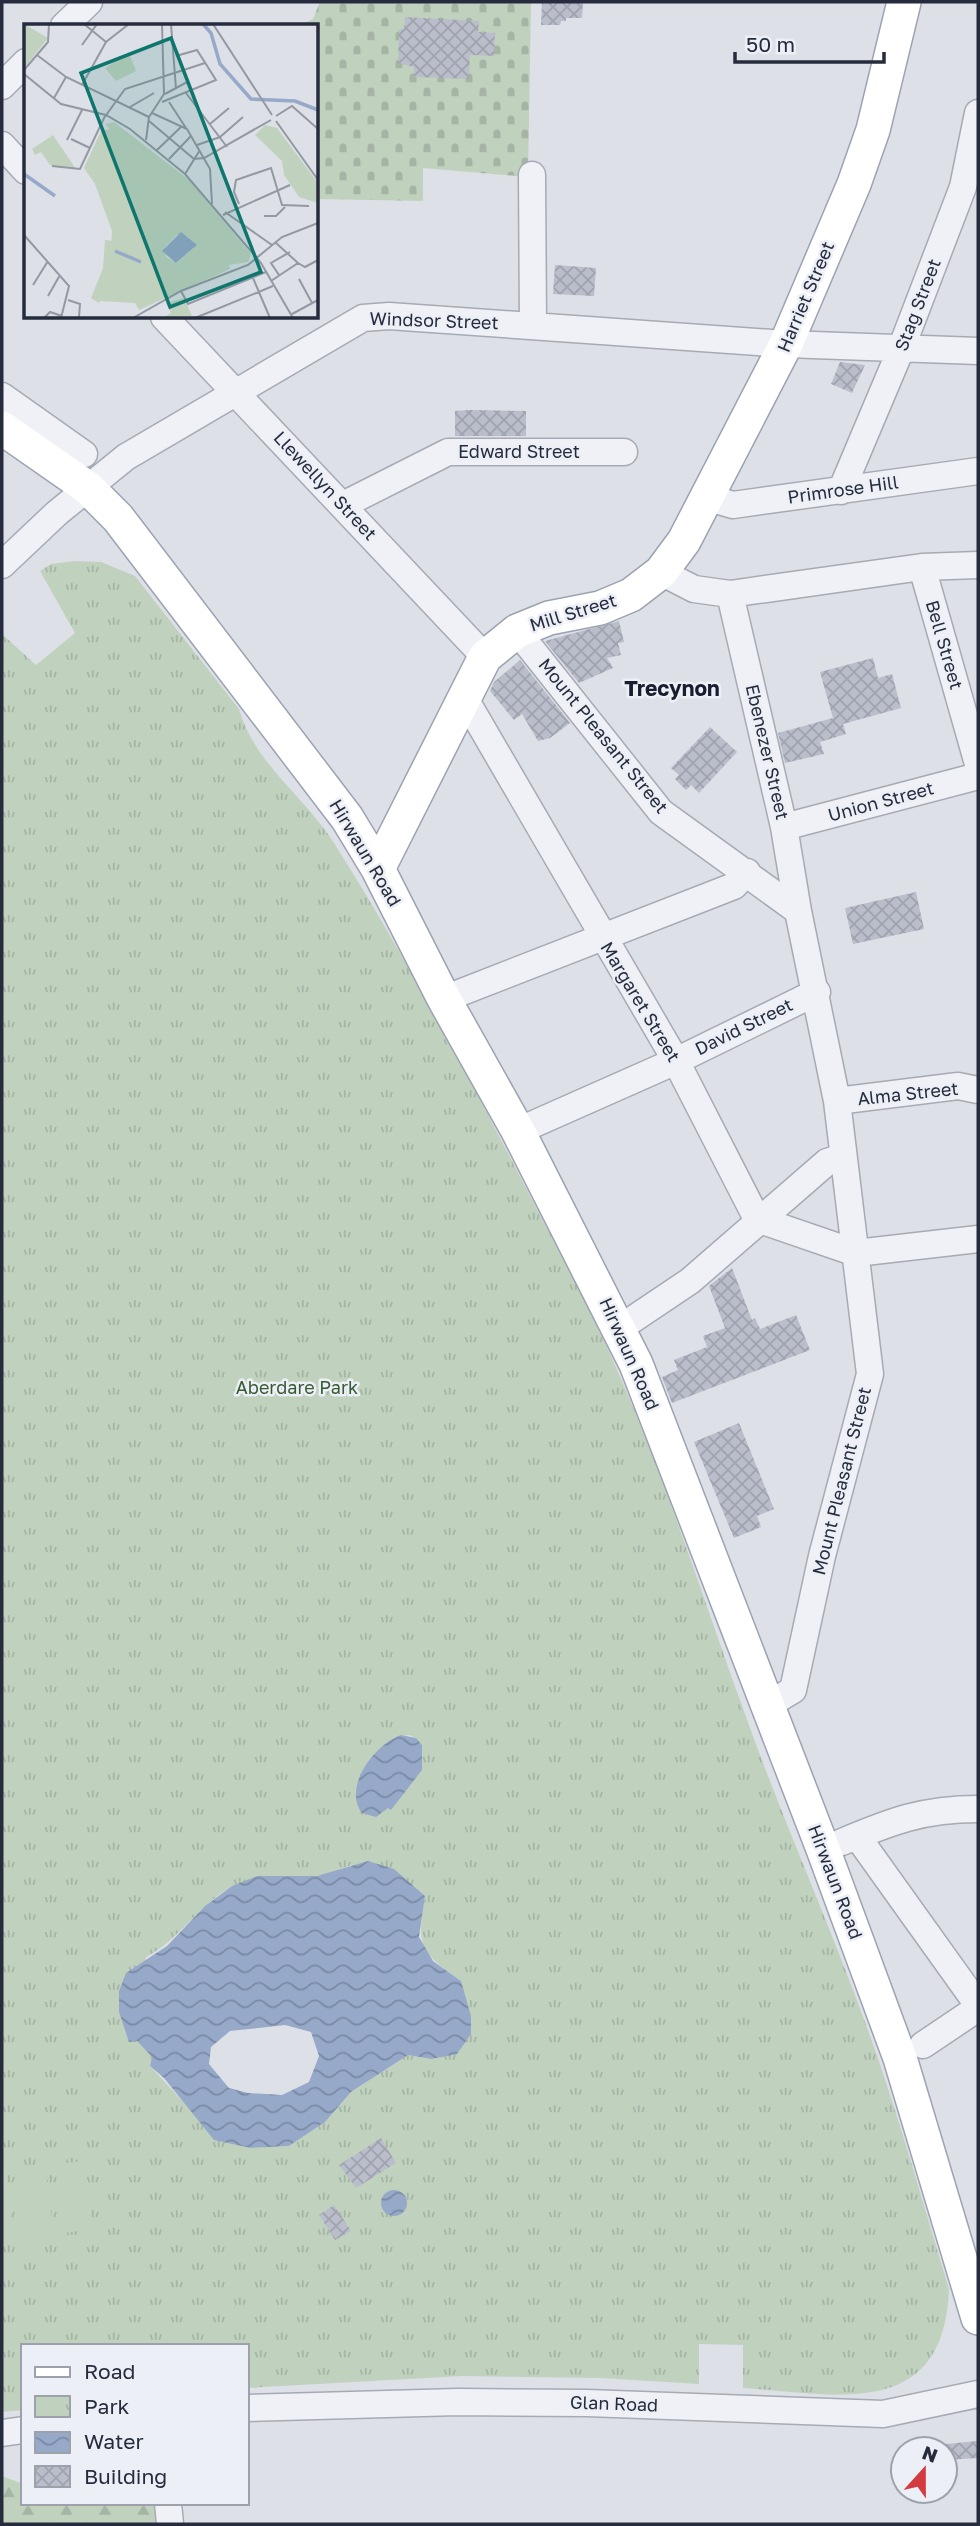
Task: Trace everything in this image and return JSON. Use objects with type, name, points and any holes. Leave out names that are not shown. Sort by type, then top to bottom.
[{"type":"main road","name":"Harriet Street","points":[[661,572],[709,498],[786,344],[873,130],[904,2]]},
{"type":"main road","name":"Hirwaun Road","points":[[17,428],[88,488],[118,518],[347,818],[378,869],[444,999],[518,1131],[620,1328],[823,1849],[900,2058],[978,2318]]},
{"type":"main road","name":"Mill Street","points":[[378,869],[485,657],[517,631],[550,618],[611,604],[631,595],[661,572]]},
{"type":"street","points":[[66,24],[89,2]]},
{"type":"street","points":[[2,86],[24,64]]},
{"type":"street","name":"Stag Street","points":[[841,491],[971,187],[978,113]]},
{"type":"street","points":[[2,145],[24,169]]},
{"type":"street","points":[[532,175],[533,325]]},
{"type":"street","name":"Windsor Street","points":[[2,565],[126,457],[363,318],[389,316],[786,344],[978,351]]},
{"type":"street","name":"Llewellyn Street","points":[[165,318],[485,657]]},
{"type":"street","points":[[2,396],[17,428],[84,454]]},
{"type":"street","name":"Edward Street","points":[[343,505],[448,452],[624,452]]},
{"type":"street","name":"Primrose Hill","points":[[709,498],[733,505],[978,471]]},
{"type":"street","points":[[661,572],[695,589],[730,594],[922,567],[978,565]]},
{"type":"street","name":"Bell Street","points":[[922,567],[978,764]]},
{"type":"street","name":"Ebenezer Street","points":[[730,594],[784,827],[798,911]]},
{"type":"street","name":"Mount Pleasant Street","points":[[517,631],[661,812],[798,911],[817,992],[837,1101],[870,1374],[822,1556],[793,1690],[766,1706]]},
{"type":"street","name":"Margaret Street","points":[[464,697],[676,1061],[757,1219],[762,1221]]},
{"type":"street","name":"Union Street","points":[[784,827],[978,776]]},
{"type":"street","points":[[444,999],[601,935],[734,886],[747,872]]},
{"type":"street","name":"David Street","points":[[518,1131],[676,1061],[817,992]]},
{"type":"street","name":"Alma Street","points":[[837,1101],[958,1086],[978,1090]]},
{"type":"street","points":[[620,1328],[690,1281],[762,1221],[827,1161],[844,1157]]},
{"type":"street","points":[[762,1221],[856,1253],[978,1239]]},
{"type":"street","points":[[823,1849],[910,1815],[940,1809],[978,1809]]},
{"type":"street","points":[[857,1836],[978,2007],[923,2045]]},
{"type":"street","name":"Glan Road","points":[[248,2408],[458,2402],[883,2414],[978,2394]]},
{"type":"street","points":[[2,2433],[21,2430]]},
{"type":"street","points":[[168,2505],[170,2524]]},
{"type":"green space","points":[[320,2],[531,2],[528,177],[423,168],[423,201],[318,199],[318,24],[302,24],[313,19]]},
{"type":"green space","name":"Aberdare Park","points":[[101,562],[135,576],[239,709],[256,746],[334,843],[399,951],[490,1119],[604,1341],[650,1450],[764,1765],[865,2022],[899,2121],[949,2289],[943,2332],[928,2361],[906,2380],[879,2391],[848,2394],[743,2388],[743,2345],[699,2344],[699,2384],[600,2378],[462,2376],[248,2388],[248,2344],[21,2344],[21,2410],[2,2412],[2,634],[36,665],[75,633],[40,571],[51,564]],"holes":[[[409,1735],[416,1738],[420,1764],[355,1792],[390,1741],[395,1737]],[[352,1865],[425,1896],[421,1927],[424,1946],[436,1962],[461,1981],[431,2059],[408,2055],[351,2092],[325,2122],[289,2146],[251,2148],[187,2106],[150,2066],[152,2057],[137,2041],[146,1957],[168,1942],[207,1904],[229,1888],[259,1879],[320,1875]]]},
{"type":"green space","points":[[85,2161],[93,2229],[64,2233],[55,2164]]},
{"type":"green space","points":[[45,2165],[54,2234],[24,2237],[15,2169]]},
{"type":"green space","points":[[2,2169],[5,2169],[14,2239],[2,2240]]},
{"type":"green space","points":[[2,2476],[21,2483],[21,2505],[159,2505],[160,2524],[2,2524]]},
{"type":"water","points":[[401,1735],[416,1738],[422,1745],[422,1770],[391,1810],[388,1808],[376,1817],[362,1813],[357,1803],[356,1791],[364,1768],[381,1747]]},
{"type":"water","points":[[368,1861],[394,1869],[425,1896],[419,1937],[433,1961],[461,1981],[471,2016],[471,2034],[457,2054],[431,2059],[408,2055],[351,2092],[325,2122],[289,2146],[251,2148],[214,2140],[164,2078],[150,2066],[152,2057],[137,2041],[129,2042],[119,2012],[119,1991],[126,1973],[167,1946],[205,1906],[232,1886],[257,1876],[317,1876]],"holes":[[[285,2025],[311,2032],[319,2056],[309,2082],[282,2095],[248,2093],[229,2088],[209,2064],[211,2047],[230,2031]]]},
{"type":"water","points":[[394,2190],[403,2194],[407,2203],[403,2212],[394,2216],[385,2212],[381,2203],[385,2194]]},
{"type":"building","points":[[542,2],[583,2],[582,18],[566,18],[560,25],[541,25]]},
{"type":"building","points":[[405,17],[479,21],[478,32],[495,33],[494,56],[470,55],[469,79],[414,77],[414,67],[398,63],[399,29],[404,29]]},
{"type":"building","points":[[555,265],[596,268],[594,296],[553,294]]},
{"type":"building","points":[[840,362],[865,365],[852,393],[831,384]]},
{"type":"building","points":[[455,411],[526,411],[526,436],[455,436]]},
{"type":"building","points":[[619,621],[624,642],[618,643],[621,655],[607,658],[613,668],[579,683],[545,641]]},
{"type":"building","points":[[873,658],[878,678],[892,674],[901,708],[843,724],[846,734],[820,742],[824,754],[785,763],[778,733],[833,718],[820,672]]},
{"type":"building","points":[[520,660],[570,723],[550,738],[538,741],[522,714],[514,720],[490,691],[494,682]]},
{"type":"building","points":[[710,727],[737,752],[699,793],[691,785],[686,790],[675,779],[679,775],[671,768]]},
{"type":"building","points":[[916,892],[924,929],[853,944],[845,908]]},
{"type":"building","points":[[732,1268],[752,1320],[755,1318],[760,1329],[796,1315],[810,1350],[672,1403],[662,1377],[678,1370],[674,1360],[707,1347],[703,1336],[725,1328],[709,1286]]},
{"type":"building","points":[[739,1423],[774,1509],[757,1516],[761,1527],[734,1538],[694,1442]]},
{"type":"building","points":[[381,2138],[396,2163],[356,2188],[339,2165]]},
{"type":"building","points":[[334,2205],[351,2231],[335,2240],[319,2215]]},
{"type":"building","points":[[978,2441],[978,2458],[959,2459],[959,2443]]},
{"type":"district","name":"Trecynon","points":[[672,689]]}]
